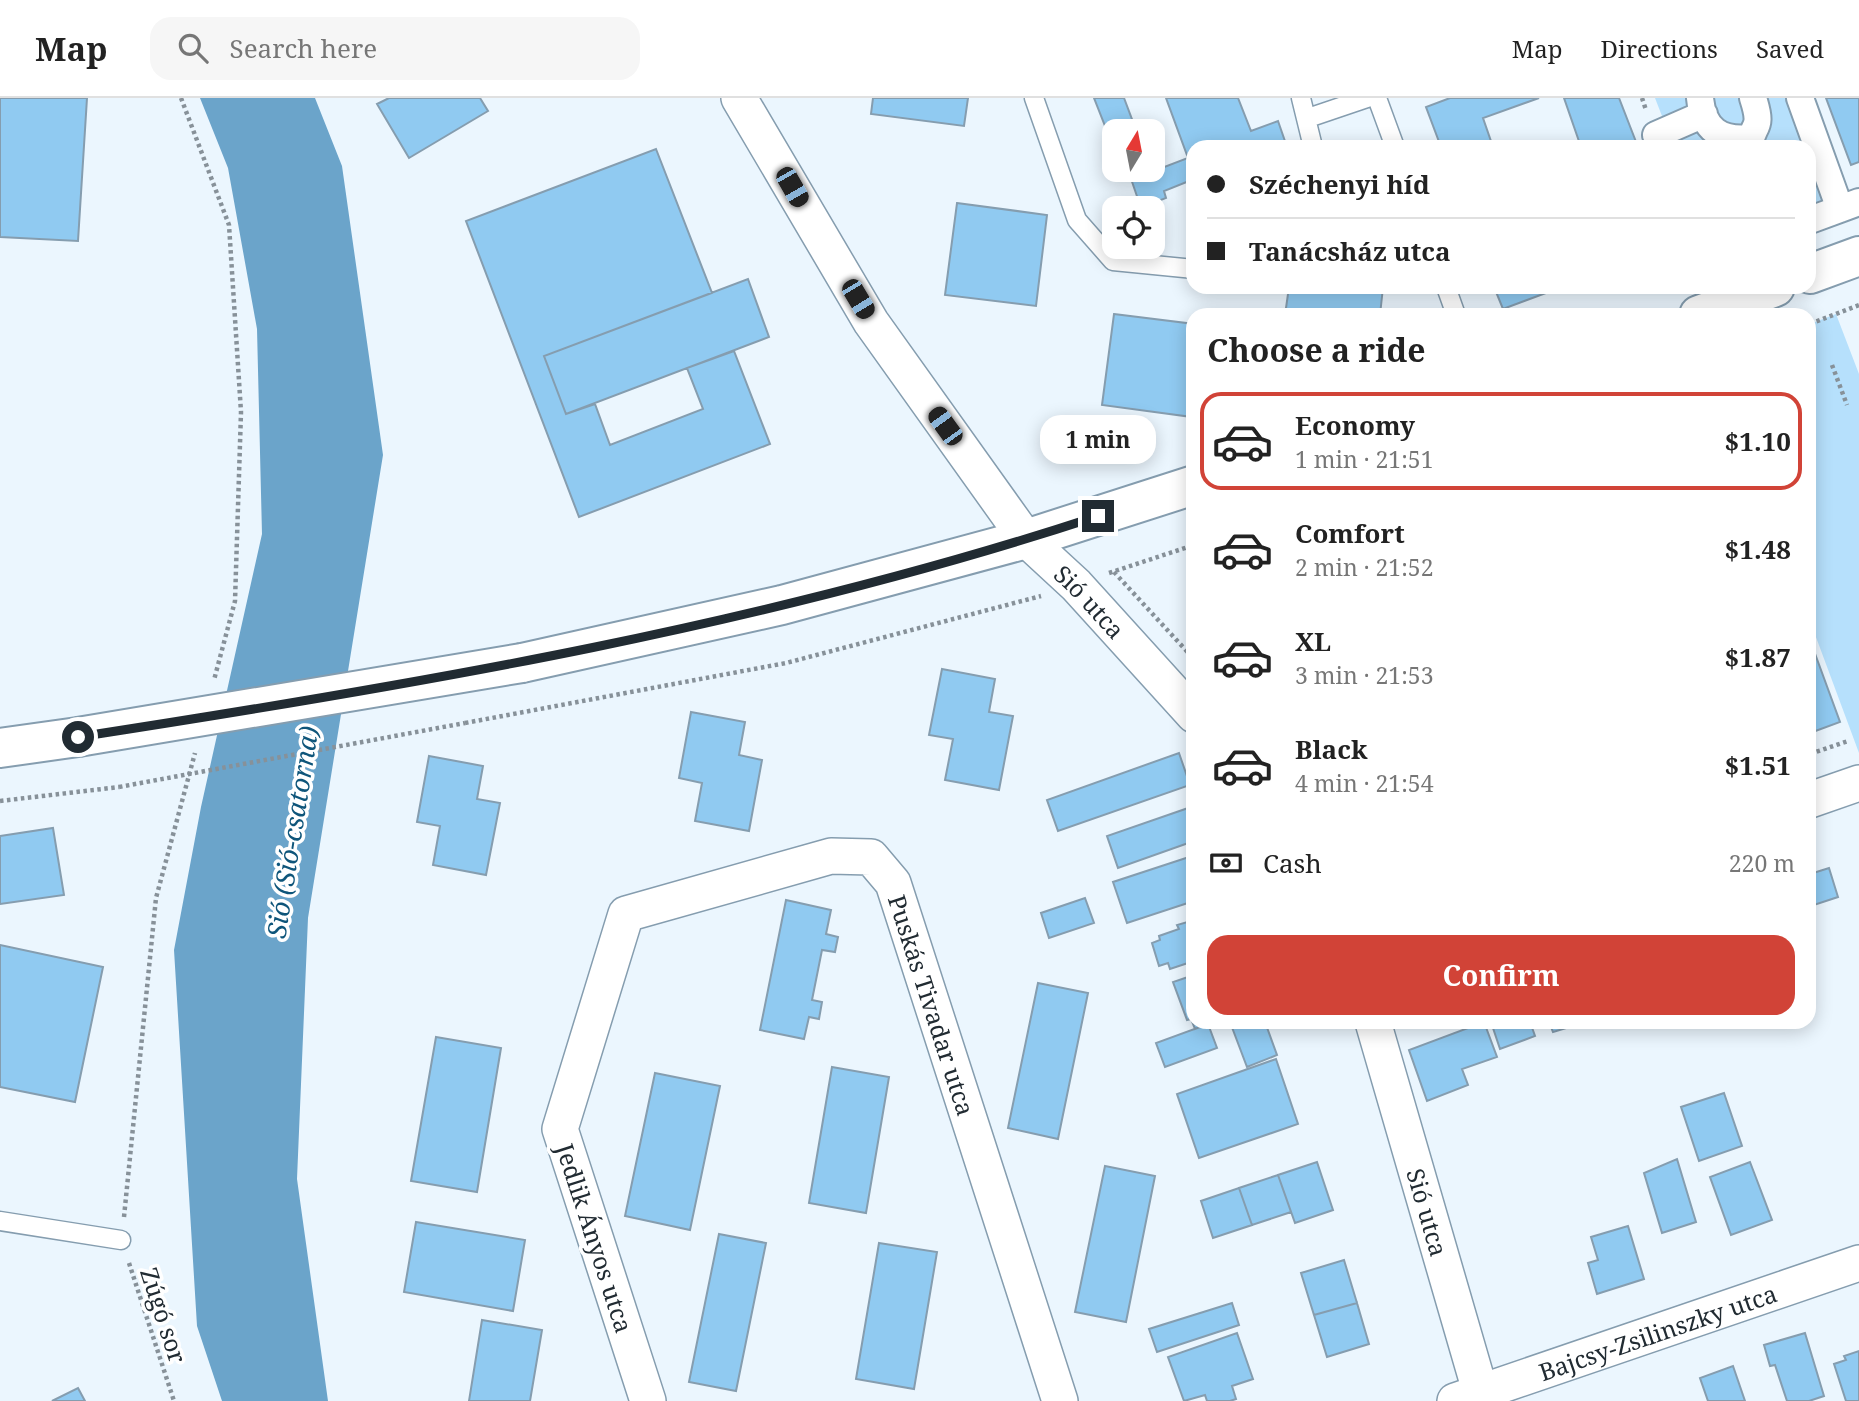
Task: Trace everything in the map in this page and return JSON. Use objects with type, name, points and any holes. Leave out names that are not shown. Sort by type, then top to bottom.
[{"type":"main road","points":[[1816,272],[1859,256]]},
{"type":"main road","points":[[1718,308],[1756,294]]},
{"type":"main road","points":[[0,748],[522,663],[782,605],[1026,539],[1186,488]]},
{"type":"street","name":"Sió utca","points":[[739,98],[871,322],[1026,539],[1076,585],[1186,706]]},
{"type":"street","points":[[1752,140],[1758,130],[1759,118],[1753,98]]},
{"type":"street","points":[[1800,98],[1849,205],[1816,218]]},
{"type":"street","points":[[1656,135],[1702,106],[1718,134],[1729,140]]},
{"type":"street","points":[[1816,798],[1859,783]]},
{"type":"street","name":"Puskás Tivadar utca","points":[[626,914],[831,856],[870,857],[894,883],[1060,1401]]},
{"type":"street","name":"Jedlik Ányos utca","points":[[626,914],[560,1129],[648,1401]]},
{"type":"street","name":"Sió utca","points":[[1375,1029],[1472,1398]]},
{"type":"street","name":"Bajcsy-Zsilinszky utca","points":[[1472,1398],[1859,1262]]},
{"type":"lane","points":[[1034,98],[1077,220],[1113,261],[1186,268]]},
{"type":"lane","points":[[1301,98],[1312,140]]},
{"type":"lane","points":[[1308,118],[1367,98]]},
{"type":"lane","points":[[1377,98],[1392,140]]},
{"type":"lane","points":[[0,1221],[121,1240]]},
{"type":"path","points":[[181,98],[229,225],[241,412],[235,601],[214,682]]},
{"type":"path","points":[[1816,322],[1859,305]]},
{"type":"path","points":[[1832,365],[1847,405]]},
{"type":"path","points":[[0,801],[119,787],[786,663],[1034,599],[1186,548]]},
{"type":"path","points":[[1114,572],[1186,650]]},
{"type":"path","points":[[1816,752],[1848,741]]},
{"type":"path","points":[[121,1240],[156,898],[196,750]]},
{"type":"path","name":"Zúgó sor","points":[[121,1240],[174,1401]]},
{"type":"shaded area","points":[[1655,98],[1807,98],[1854,208],[1816,223],[1816,140],[1671,140]]},
{"type":"shaded area","points":[[1836,314],[1859,374],[1859,753],[1816,637],[1816,322]]},
{"type":"water","name":"Sió (Sió-csatorna)","points":[[200,98],[315,98],[342,166],[383,455],[308,918],[297,1179],[328,1401],[222,1401],[197,1326],[174,950],[201,807],[262,534],[257,329],[228,168]]},
{"type":"building","points":[[0,98],[87,98],[78,241],[0,237]]},
{"type":"building","points":[[389,98],[480,98],[488,111],[409,158],[377,104]]},
{"type":"building","points":[[873,98],[968,98],[964,126],[871,114]]},
{"type":"building","points":[[1094,98],[1124,98],[1132,119],[1102,119]]},
{"type":"building","points":[[1166,98],[1238,98],[1251,131],[1278,121],[1285,140],[1186,140],[1186,153]]},
{"type":"building","points":[[1450,98],[1539,98],[1483,118],[1491,140],[1438,140],[1426,107]]},
{"type":"building","points":[[1564,98],[1619,98],[1635,140],[1579,140]]},
{"type":"building","points":[[1826,98],[1859,98],[1859,162],[1851,165]]},
{"type":"building","points":[[656,149],[712,293],[544,356],[566,414],[595,404],[610,445],[703,409],[687,368],[734,351],[770,444],[579,517],[466,221]]},
{"type":"building","points":[[1186,159],[1186,182],[1164,191],[1166,198],[1137,196],[1132,182],[1166,182],[1166,166]]},
{"type":"building","points":[[957,203],[1047,215],[1036,306],[945,295]]},
{"type":"building","points":[[748,279],[769,337],[566,414],[544,356]]},
{"type":"building","points":[[1288,294],[1382,294],[1381,308],[1286,308]]},
{"type":"building","points":[[1497,294],[1543,294],[1506,308],[1503,308]]},
{"type":"building","points":[[1114,314],[1186,323],[1186,416],[1102,405]]},
{"type":"building","points":[[1816,656],[1840,722],[1816,731]]},
{"type":"building","points":[[942,669],[995,679],[989,712],[1013,716],[999,790],[945,780],[953,739],[929,735]]},
{"type":"building","points":[[691,712],[745,722],[739,755],[762,760],[749,831],[695,821],[702,783],[679,778]]},
{"type":"building","points":[[1179,753],[1186,773],[1186,786],[1058,831],[1047,800]]},
{"type":"building","points":[[429,756],[483,766],[477,799],[500,803],[486,875],[433,865],[440,826],[417,822]]},
{"type":"building","points":[[1186,809],[1186,844],[1118,868],[1107,836]]},
{"type":"building","points":[[53,828],[64,895],[0,904],[0,836]]},
{"type":"building","points":[[1186,858],[1186,904],[1127,923],[1113,882]]},
{"type":"building","points":[[1829,868],[1838,897],[1816,904],[1816,872]]},
{"type":"building","points":[[1085,898],[1094,923],[1049,938],[1041,913]]},
{"type":"building","points":[[786,900],[831,910],[826,934],[838,937],[835,952],[822,950],[812,1000],[822,1002],[819,1019],[809,1017],[804,1039],[760,1030]]},
{"type":"building","points":[[1186,922],[1186,964],[1170,969],[1168,963],[1159,966],[1152,943],[1160,940],[1159,936],[1179,929],[1177,925]]},
{"type":"building","points":[[0,945],[103,967],[75,1102],[0,1087]]},
{"type":"building","points":[[1186,978],[1186,1017],[1173,982]]},
{"type":"building","points":[[1038,983],[1088,993],[1058,1139],[1008,1128]]},
{"type":"building","points":[[1194,1029],[1210,1029],[1217,1048],[1165,1067],[1156,1043]]},
{"type":"building","points":[[1233,1029],[1268,1029],[1277,1055],[1247,1067]]},
{"type":"building","points":[[1465,1029],[1487,1029],[1497,1057],[1462,1069],[1468,1085],[1427,1101],[1409,1050]]},
{"type":"building","points":[[1493,1029],[1532,1029],[1535,1036],[1500,1049]]},
{"type":"building","points":[[436,1037],[501,1048],[477,1192],[411,1181]]},
{"type":"building","points":[[1276,1059],[1298,1124],[1199,1158],[1177,1094]]},
{"type":"building","points":[[832,1067],[889,1077],[866,1213],[809,1203]]},
{"type":"building","points":[[655,1073],[720,1086],[690,1230],[625,1216]]},
{"type":"building","points":[[1724,1093],[1742,1146],[1699,1161],[1681,1107]]},
{"type":"building","points":[[1677,1159],[1696,1222],[1662,1233],[1644,1173]]},
{"type":"building","points":[[1317,1162],[1333,1210],[1295,1223],[1278,1175]]},
{"type":"building","points":[[1750,1162],[1772,1220],[1731,1235],[1710,1177]]},
{"type":"building","points":[[1105,1166],[1155,1176],[1126,1322],[1075,1312]]},
{"type":"building","points":[[1278,1175],[1291,1212],[1252,1225],[1239,1188]]},
{"type":"building","points":[[1239,1188],[1252,1225],[1213,1238],[1201,1201]]},
{"type":"building","points":[[416,1222],[525,1240],[513,1311],[404,1292]]},
{"type":"building","points":[[1628,1226],[1644,1279],[1597,1294],[1588,1263],[1598,1260],[1591,1237]]},
{"type":"building","points":[[719,1234],[766,1243],[736,1391],[689,1382]]},
{"type":"building","points":[[879,1243],[937,1252],[914,1389],[856,1379]]},
{"type":"building","points":[[1344,1260],[1357,1303],[1314,1315],[1301,1273]]},
{"type":"building","points":[[1232,1303],[1239,1325],[1157,1352],[1149,1329]]},
{"type":"building","points":[[1357,1303],[1369,1344],[1327,1357],[1314,1315]]},
{"type":"building","points":[[482,1320],[542,1330],[530,1401],[469,1401]]},
{"type":"building","points":[[1237,1333],[1253,1379],[1232,1386],[1236,1399],[1230,1401],[1207,1401],[1205,1395],[1184,1401],[1168,1357]]},
{"type":"building","points":[[1805,1333],[1824,1396],[1809,1401],[1787,1401],[1775,1365],[1770,1366],[1764,1345]]},
{"type":"building","points":[[1859,1351],[1859,1401],[1846,1401],[1834,1364],[1846,1360],[1844,1356]]},
{"type":"building","points":[[1733,1366],[1745,1401],[1708,1401],[1700,1378]]},
{"type":"building","points":[[78,1388],[85,1401],[52,1401]]},
{"type":"route","points":[[78,737],[522,663],[782,605],[1026,539],[1098,516]]}]
